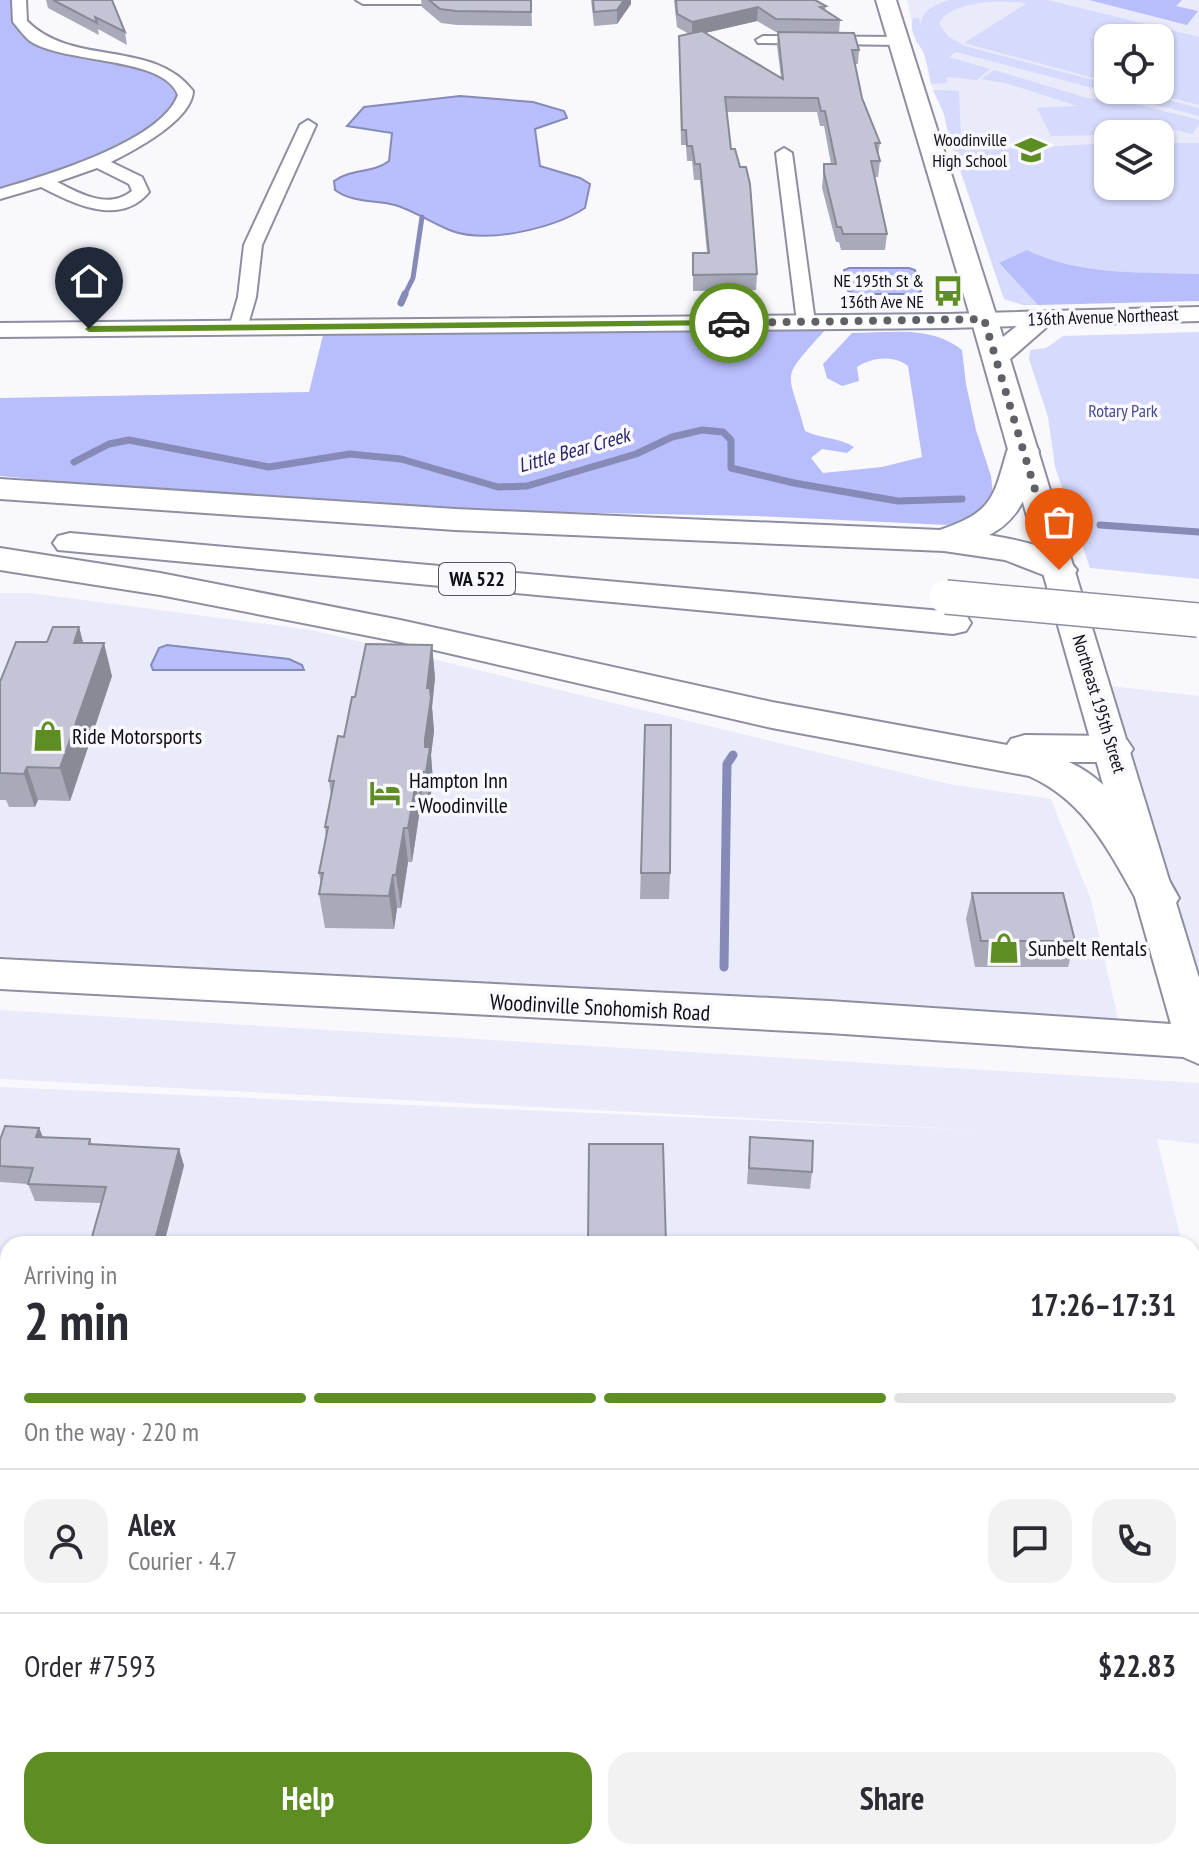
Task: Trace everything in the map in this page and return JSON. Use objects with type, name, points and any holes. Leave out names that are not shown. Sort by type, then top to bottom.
[{"type":"highway","points":[[942,541],[982,527],[1001,514],[1013,490],[1023,451]]},
{"type":"highway","points":[[0,489],[504,522],[799,532],[942,541],[1012,549],[1059,570]]},
{"type":"highway","name":"WA 522","points":[[0,500],[950,610]]},
{"type":"highway","name":"WA 522","points":[[0,537],[1199,629]]},
{"type":"highway","points":[[0,559],[160,584],[385,628],[772,715],[1038,764],[1073,780],[1105,811],[1157,898]]},
{"type":"highway","points":[[883,735],[992,746],[1113,749]]},
{"type":"main road","name":"Northeast 195th Street","points":[[886,0],[1113,749],[1198,1044]]},
{"type":"main road","points":[[995,357],[1044,318]]},
{"type":"main road","name":"Woodinville Snohomish Road","points":[[0,974],[829,1017],[1198,1044]]},
{"type":"street","points":[[0,194],[100,163],[141,140],[176,111],[185,99],[180,83],[164,72],[83,54],[32,36],[18,20],[16,10],[19,0]]},
{"type":"street","points":[[363,0],[474,0]]},
{"type":"street","points":[[763,40],[899,41]]},
{"type":"street","points":[[238,328],[247,297],[253,245],[308,125]]},
{"type":"street","points":[[784,153],[806,322]]},
{"type":"street","points":[[42,181],[95,204],[121,203],[141,192],[136,181],[100,163]]},
{"type":"street","name":"136th Avenue Northeast","points":[[0,330],[806,322],[1199,314]]},
{"type":"shaded area","points":[[0,0],[19,0],[32,36],[164,72],[185,99],[141,140],[0,194]]},
{"type":"shaded area","name":"Woodinville High School","points":[[907,0],[1199,0],[1199,300],[1022,301],[1002,294],[949,138],[944,114],[931,84],[923,51],[916,43]]},
{"type":"shaded area","points":[[1089,0],[1182,0],[1176,6],[1198,11],[1187,25]]},
{"type":"shaded area","points":[[460,96],[533,102],[564,111],[567,118],[535,129],[540,166],[590,184],[585,208],[556,222],[520,232],[467,235],[395,205],[356,199],[335,190],[334,181],[341,177],[376,168],[389,161],[392,133],[347,126],[364,107]]},
{"type":"shaded area","points":[[1027,250],[1090,268],[1199,274],[1199,301],[1038,305],[999,263]]},
{"type":"shaded area","points":[[909,268],[915,270],[921,291],[917,294],[857,294],[848,291],[844,270]]},
{"type":"shaded area","points":[[825,330],[800,359],[791,376],[805,431],[854,447],[847,453],[822,449],[811,458],[823,473],[882,467],[922,457],[908,366],[889,359],[870,361],[857,367],[859,381],[842,386],[827,378],[823,364],[852,333],[924,334],[950,342],[962,350],[976,430],[991,476],[993,494],[986,510],[972,520],[947,525],[756,516],[440,510],[273,501],[0,476],[0,398],[309,392],[324,331]]},
{"type":"shaded area","points":[[0,593],[31,593],[312,630],[949,784],[1051,799],[1091,900],[1122,1036],[0,977]]},
{"type":"shaded area","points":[[167,645],[289,659],[302,665],[304,670],[153,670],[151,665],[159,648]]},
{"type":"shaded area","points":[[1092,684],[1199,696],[1199,1042]]},
{"type":"shaded area","points":[[0,1010],[1199,1083],[1199,1144],[1157,1139],[1180,1236],[0,1236],[0,1087],[979,1130],[0,1079]]},
{"type":"green space","points":[[949,0],[1048,0],[1146,24],[1094,24],[1094,78],[964,43],[1027,3],[991,2],[965,6],[945,16],[939,24],[949,37],[965,46],[1094,80],[1094,88],[956,52],[949,57],[990,69],[977,80],[947,77],[947,83],[931,84],[925,56],[913,34],[912,24],[913,18],[919,18],[921,28],[925,13]]},
{"type":"green space","points":[[1174,31],[1199,37],[1199,105],[1174,99]]},
{"type":"green space","points":[[994,70],[1094,99],[1094,104],[1136,104],[1199,120],[1199,125],[1192,134],[1174,130],[1174,120],[1094,120],[1094,135],[1051,136],[1037,108],[1077,106],[1009,84],[981,79]]},
{"type":"green space","points":[[933,90],[959,91],[961,137],[949,138],[944,114]]},
{"type":"green space","points":[[1174,101],[1199,108],[1199,116],[1153,104],[1174,104]]},
{"type":"green space","points":[[1174,143],[1199,143],[1199,274],[1090,268],[1027,250],[999,264],[1038,305],[1023,305],[1004,299],[952,146],[1016,149],[1094,144],[1094,200],[1174,200]]},
{"type":"green space","name":"Rotary Park","points":[[1199,332],[1199,579],[1090,568],[1055,467],[1048,417],[1029,359],[1030,350],[1046,348],[1063,336]]},
{"type":"building","points":[[53,0],[112,0],[125,32],[95,17],[97,23]]},
{"type":"building","points":[[429,0],[531,0],[531,12],[456,11],[440,9]]},
{"type":"building","points":[[593,0],[624,0],[617,10],[594,12]]},
{"type":"building","points":[[676,0],[815,0],[840,20],[776,19],[758,7],[692,22],[677,14]]},
{"type":"building","points":[[702,31],[783,79],[778,32],[854,33],[859,50],[852,50],[862,98],[880,143],[875,143],[880,161],[871,161],[887,234],[843,234],[841,227],[837,227],[824,173],[824,164],[836,164],[825,111],[821,111],[818,98],[725,97],[731,149],[735,149],[740,167],[746,167],[750,184],[757,274],[693,275],[693,253],[709,253],[700,164],[695,164],[692,146],[687,146],[686,130],[682,130],[679,36]]},
{"type":"building","points":[[53,627],[79,627],[74,643],[104,643],[60,768],[27,767],[24,774],[0,773],[0,682],[16,642],[47,642]]},
{"type":"building","name":"Hampton Inn - Woodinville","points":[[366,644],[432,645],[427,688],[430,688],[431,698],[425,739],[425,747],[430,747],[426,772],[420,772],[416,782],[408,828],[404,828],[389,896],[319,894],[323,873],[319,873],[328,827],[325,827],[334,781],[329,781],[338,736],[344,737],[352,697],[355,697]]},
{"type":"building","points":[[645,725],[671,725],[670,873],[641,873]]},
{"type":"building","points":[[972,893],[1063,893],[1075,941],[981,941]]},
{"type":"building","points":[[5,1126],[39,1128],[36,1137],[90,1139],[89,1144],[179,1149],[156,1236],[92,1236],[106,1187],[28,1184],[33,1168],[0,1166],[0,1140]]},
{"type":"building","points":[[750,1137],[813,1141],[812,1172],[749,1168]]},
{"type":"building","points":[[589,1144],[663,1144],[666,1236],[588,1236]]},
{"type":"waterway","points":[[405,294],[413,278],[422,217]]},
{"type":"waterway","points":[[401,303],[405,294]]},
{"type":"waterway","name":"Little Bear Creek","points":[[74,462],[109,444],[129,440],[269,467],[350,454],[401,459],[498,487],[527,486],[636,454],[672,437],[702,430],[723,432],[731,440],[731,468],[794,483],[898,501],[962,499]]},
{"type":"waterway","name":"Little Bear Creek","points":[[1100,525],[1199,532]]},
{"type":"waterway","points":[[724,967],[727,764],[733,755]]},
{"type":"way so far","points":[[729,323],[984,319],[1059,570]]},
{"type":"place","name":"Woodinville High School","points":[[1031,150]]},
{"type":"place","name":"NE 195th St & 136th Ave NE","points":[[948,291]]},
{"type":"place","name":"Ride Motorsports","points":[[48,736]]},
{"type":"place","name":"Hampton Inn - Woodinville","points":[[385,793]]},
{"type":"place","name":"Sunbelt Rentals","points":[[1004,948]]},
{"type":"route","points":[[89,329],[729,323]]}]
